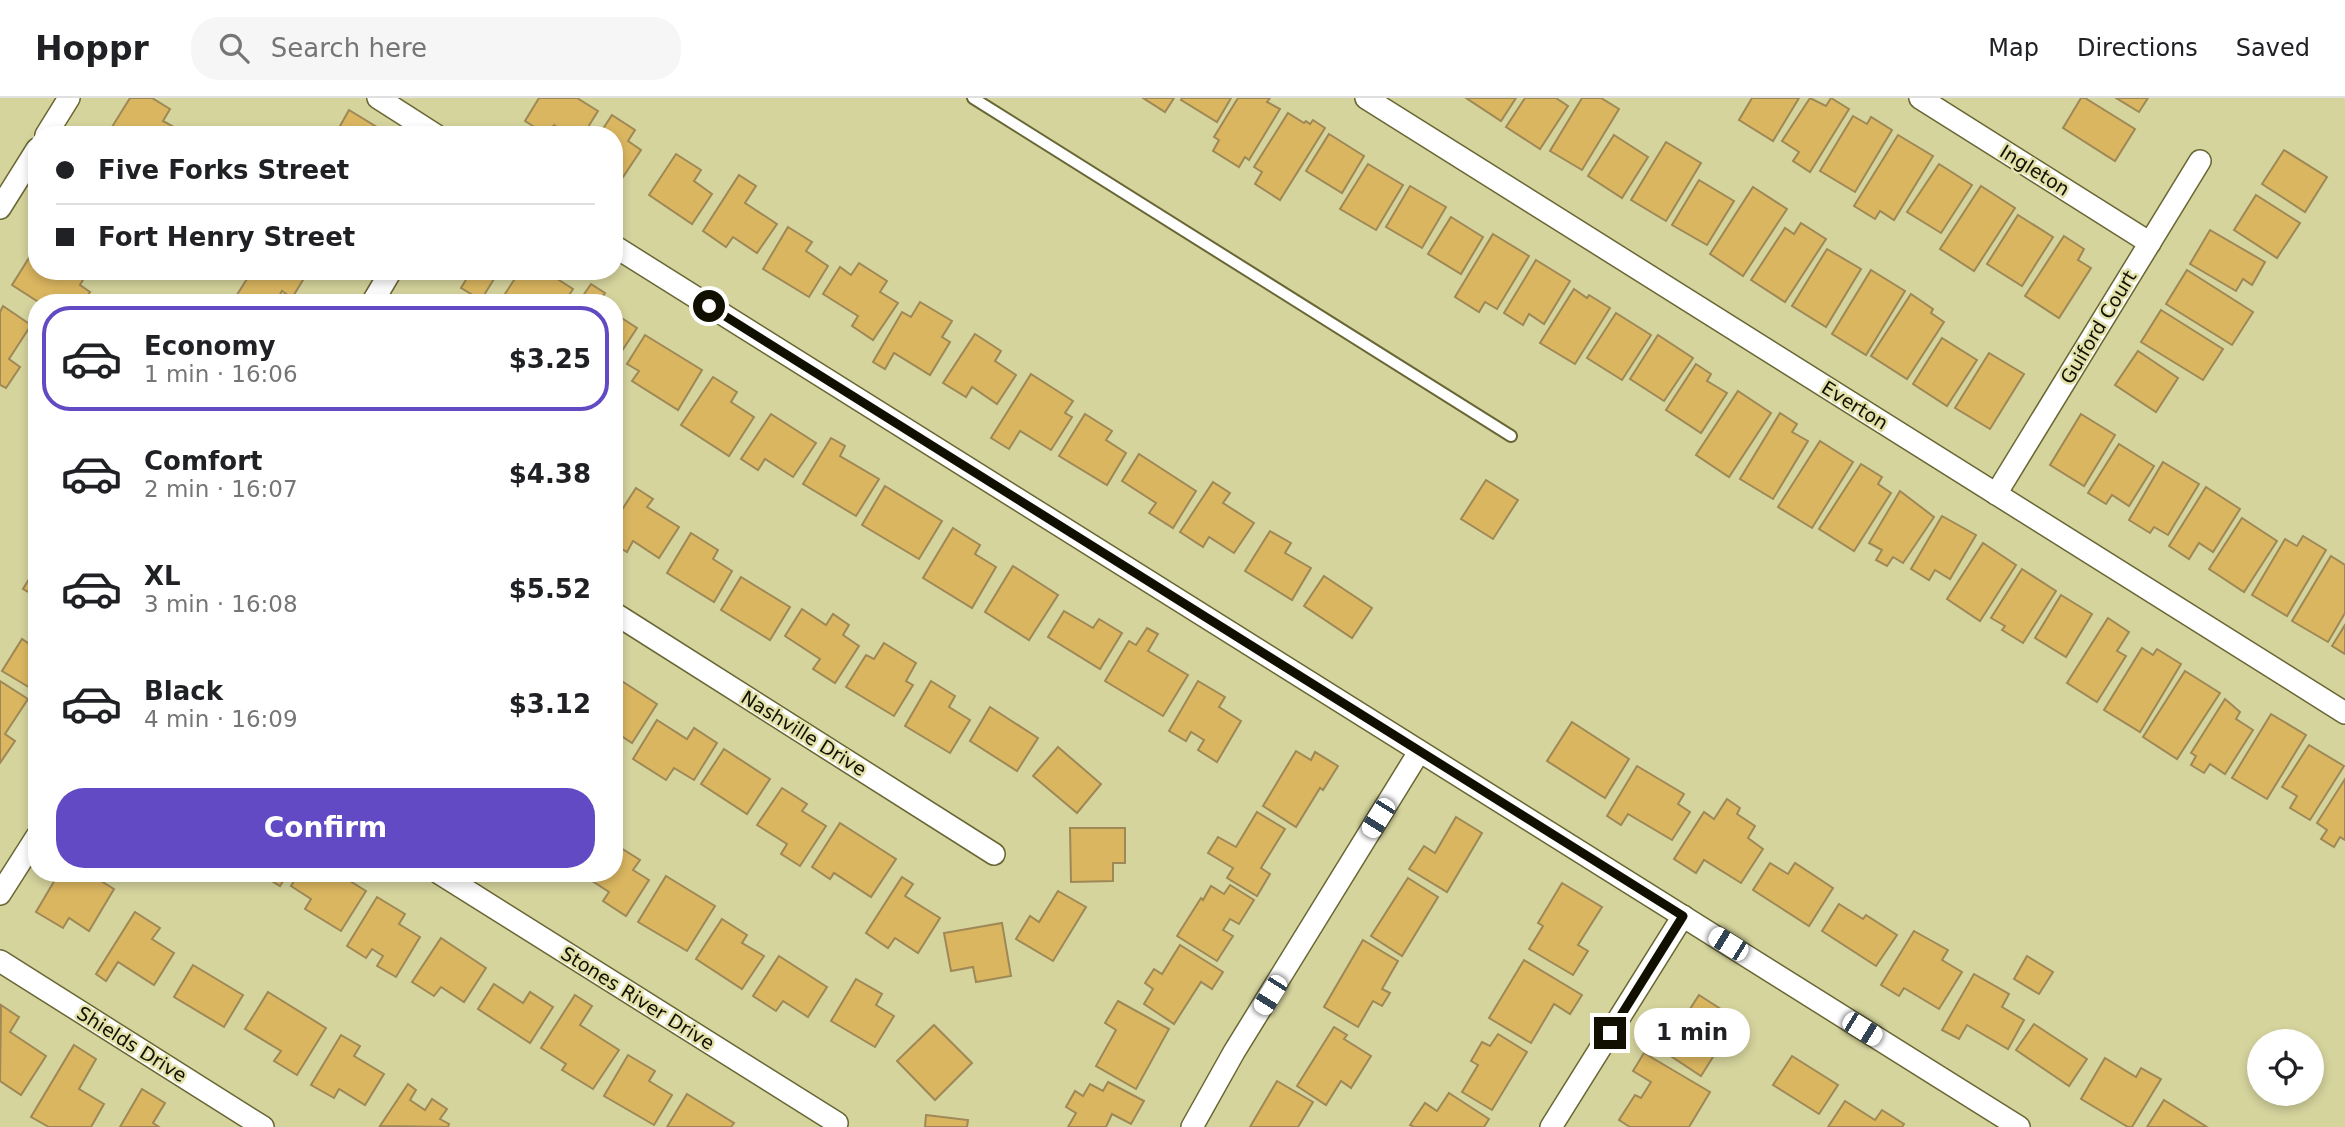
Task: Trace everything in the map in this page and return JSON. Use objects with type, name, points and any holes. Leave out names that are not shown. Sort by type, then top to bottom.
[{"type":"street","points":[[52,126],[69,98]]},
{"type":"street","points":[[378,98],[422,126]]},
{"type":"street","name":"Everton","points":[[1366,98],[2345,713]]},
{"type":"street","name":"Ingleton","points":[[1920,98],[2150,243]]},
{"type":"street","name":"Guiford Court","points":[[1996,494],[2200,161]]},
{"type":"street","points":[[0,208],[28,163]]},
{"type":"street","points":[[623,253],[2019,1127]]},
{"type":"street","name":"Nashville Drive","points":[[623,618],[994,854]]},
{"type":"street","points":[[1192,1127],[1234,1052],[1419,752]]},
{"type":"street","points":[[0,894],[28,850]]},
{"type":"street","name":"Stones River Drive","points":[[453,882],[837,1123]]},
{"type":"street","points":[[1551,1127],[1683,916]]},
{"type":"street","name":"Shields Drive","points":[[0,961],[263,1127]]},
{"type":"lane","points":[[973,98],[1511,436]]},
{"type":"building","points":[[130,98],[152,98],[170,109],[163,121],[172,126],[113,126]]},
{"type":"building","points":[[539,98],[577,98],[598,111],[589,126],[533,126],[525,121]]},
{"type":"building","points":[[1143,98],[1174,98],[1165,112]]},
{"type":"building","points":[[1231,98],[1217,122],[1181,100]]},
{"type":"building","points":[[1238,98],[1270,98],[1267,102],[1280,109],[1249,160],[1245,157],[1239,167],[1213,151],[1219,140],[1214,137]]},
{"type":"building","points":[[1466,98],[1516,98],[1501,121]]},
{"type":"building","points":[[1525,98],[1556,98],[1568,106],[1540,149],[1506,127]]},
{"type":"building","points":[[1582,98],[1601,98],[1619,109],[1582,170],[1550,151]]},
{"type":"building","points":[[1752,98],[1799,98],[1773,141],[1739,120]]},
{"type":"building","points":[[1810,98],[1826,106],[1831,98],[1849,109],[1810,172],[1793,161],[1799,152],[1782,141]]},
{"type":"building","points":[[2081,98],[2135,129],[2115,161],[2063,128]]},
{"type":"building","points":[[2116,98],[2148,98],[2139,112]]},
{"type":"building","points":[[349,110],[375,126],[340,126]]},
{"type":"building","points":[[1288,113],[1304,123],[1306,121],[1310,124],[1313,120],[1325,128],[1280,200],[1255,184],[1262,172],[1254,167]]},
{"type":"building","points":[[612,115],[635,130],[628,141],[641,150],[623,177],[623,126],[605,126]]},
{"type":"building","points":[[1853,116],[1867,124],[1871,117],[1892,130],[1855,192],[1820,171]]},
{"type":"building","points":[[1329,134],[1364,156],[1342,193],[1306,171]]},
{"type":"building","points":[[1614,135],[1648,157],[1622,198],[1588,176]]},
{"type":"building","points":[[1898,135],[1933,156],[1894,220],[1880,211],[1875,219],[1854,206]]},
{"type":"building","points":[[1666,142],[1701,163],[1666,221],[1631,200]]},
{"type":"building","points":[[2284,150],[2327,177],[2305,212],[2262,184]]},
{"type":"building","points":[[676,154],[701,170],[694,181],[712,194],[692,224],[649,195]]},
{"type":"building","points":[[1368,164],[1403,185],[1376,230],[1340,209]]},
{"type":"building","points":[[1939,164],[1972,185],[1941,233],[1907,212]]},
{"type":"building","points":[[739,175],[756,186],[745,203],[777,224],[757,253],[733,237],[726,247],[703,231]]},
{"type":"building","points":[[1699,180],[1734,201],[1707,245],[1672,225]]},
{"type":"building","points":[[1410,186],[1446,207],[1422,248],[1386,227]]},
{"type":"building","points":[[1981,186],[2015,208],[1974,271],[1940,249]]},
{"type":"building","points":[[1753,187],[1787,209],[1743,276],[1710,254]]},
{"type":"building","points":[[2256,195],[2300,223],[2277,258],[2234,230]]},
{"type":"building","points":[[2018,215],[2053,237],[2022,286],[1987,264]]},
{"type":"building","points":[[1451,217],[1483,237],[1461,274],[1428,254]]},
{"type":"building","points":[[1801,223],[1826,239],[1785,302],[1751,280],[1785,228],[1794,234]]},
{"type":"building","points":[[788,227],[812,242],[806,251],[828,266],[809,297],[763,269]]},
{"type":"building","points":[[2210,230],[2265,262],[2252,285],[2243,279],[2236,291],[2190,264]]},
{"type":"building","points":[[1493,234],[1529,256],[1497,309],[1485,302],[1479,312],[1455,297]]},
{"type":"building","points":[[2064,236],[2084,249],[2078,260],[2091,268],[2059,318],[2025,296]]},
{"type":"building","points":[[1827,249],[1861,269],[1826,327],[1792,306]]},
{"type":"building","points":[[28,259],[28,280],[83,280],[80,285],[90,292],[28,295],[12,285]]},
{"type":"building","points":[[1536,260],[1570,281],[1544,324],[1529,314],[1523,325],[1504,313]]},
{"type":"building","points":[[859,263],[887,281],[880,292],[898,303],[873,340],[852,326],[858,316],[823,294],[840,267],[851,275]]},
{"type":"building","points":[[1871,270],[1905,291],[1866,355],[1832,334]]},
{"type":"building","points":[[2187,270],[2253,312],[2232,345],[2166,304]]},
{"type":"building","points":[[246,280],[303,280],[294,294],[282,291],[280,294],[238,294]]},
{"type":"building","points":[[466,280],[493,280],[485,294],[471,294],[461,288]]},
{"type":"building","points":[[514,280],[559,280],[573,289],[570,294],[505,294]]},
{"type":"building","points":[[591,284],[605,293],[604,294],[584,294]]},
{"type":"building","points":[[1574,289],[1610,308],[1575,364],[1540,343]]},
{"type":"building","points":[[1911,294],[1933,309],[1931,313],[1944,322],[1907,379],[1871,356]]},
{"type":"building","points":[[920,302],[952,321],[942,337],[950,342],[930,375],[894,353],[885,369],[873,362],[902,312],[911,317]]},
{"type":"building","points":[[3,306],[28,323],[28,330],[9,359],[20,367],[6,388],[0,385],[0,312]]},
{"type":"building","points":[[2161,310],[2223,349],[2203,380],[2141,342]]},
{"type":"building","points":[[1616,313],[1651,335],[1622,380],[1587,358]]},
{"type":"building","points":[[623,319],[637,328],[623,349]]},
{"type":"building","points":[[975,334],[1001,351],[995,361],[1016,375],[997,404],[972,387],[966,397],[943,383]]},
{"type":"building","points":[[645,335],[702,370],[678,410],[632,381],[639,371],[627,364]]},
{"type":"building","points":[[1658,335],[1693,358],[1664,401],[1630,379]]},
{"type":"building","points":[[1942,338],[1977,360],[1947,406],[1913,384]]},
{"type":"building","points":[[2138,351],[2178,378],[2156,412],[2115,385]]},
{"type":"building","points":[[1989,353],[2024,374],[1990,429],[1955,408]]},
{"type":"building","points":[[1696,364],[1711,374],[1707,381],[1727,393],[1701,433],[1666,410]]},
{"type":"building","points":[[1031,374],[1073,401],[1065,413],[1072,417],[1051,450],[1020,431],[1009,449],[991,438]]},
{"type":"building","points":[[713,377],[737,392],[731,402],[754,417],[729,456],[681,425]]},
{"type":"building","points":[[1738,391],[1771,413],[1729,477],[1696,455]]},
{"type":"building","points":[[1780,413],[1797,424],[1792,432],[1808,441],[1773,499],[1740,479]]},
{"type":"building","points":[[771,414],[816,443],[793,477],[765,459],[758,470],[741,459]]},
{"type":"building","points":[[1085,414],[1112,431],[1106,440],[1126,453],[1107,485],[1059,456]]},
{"type":"building","points":[[2081,414],[2115,435],[2084,486],[2050,465]]},
{"type":"building","points":[[831,438],[845,446],[840,456],[879,479],[856,516],[803,484]]},
{"type":"building","points":[[1820,441],[1853,462],[1812,528],[1778,507]]},
{"type":"building","points":[[2119,444],[2154,466],[2129,506],[2112,495],[2106,504],[2088,493]]},
{"type":"building","points":[[1139,454],[1196,491],[1173,528],[1149,513],[1156,503],[1122,481]]},
{"type":"building","points":[[2163,462],[2199,484],[2168,535],[2154,527],[2150,533],[2129,520]]},
{"type":"building","points":[[1861,464],[1882,477],[1878,484],[1891,493],[1854,551],[1819,529]]},
{"type":"building","points":[[1486,480],[1518,500],[1493,539],[1461,519]]},
{"type":"building","points":[[1213,482],[1230,493],[1223,503],[1254,523],[1234,553],[1209,537],[1203,547],[1180,532]]},
{"type":"building","points":[[885,486],[942,521],[919,559],[862,525]]},
{"type":"building","points":[[2206,487],[2240,509],[2213,552],[2199,543],[2189,559],[2169,546]]},
{"type":"building","points":[[636,488],[653,499],[647,507],[679,527],[659,558],[633,541],[627,552],[623,550],[623,508]]},
{"type":"building","points":[[1900,491],[1934,517],[1903,563],[1893,557],[1887,566],[1876,560],[1882,550],[1869,543]]},
{"type":"building","points":[[1942,516],[1976,535],[1950,579],[1935,570],[1929,580],[1911,569]]},
{"type":"building","points":[[2242,518],[2277,541],[2244,592],[2209,569]]},
{"type":"building","points":[[953,528],[980,545],[975,554],[996,567],[972,608],[923,578]]},
{"type":"building","points":[[1270,531],[1291,543],[1285,553],[1311,568],[1292,600],[1245,571]]},
{"type":"building","points":[[691,533],[718,550],[713,559],[732,571],[714,602],[667,573]]},
{"type":"building","points":[[2303,536],[2326,550],[2287,616],[2252,595],[2285,539],[2297,546]]},
{"type":"building","points":[[1983,543],[2016,565],[1980,621],[1947,599]]},
{"type":"building","points":[[2331,556],[2345,565],[2345,613],[2328,642],[2292,621]]},
{"type":"building","points":[[1013,566],[1058,595],[1029,640],[985,612]]},
{"type":"building","points":[[2022,569],[2056,591],[2023,643],[2002,630],[2005,626],[1991,618]]},
{"type":"building","points":[[1324,576],[1372,608],[1352,638],[1304,606]]},
{"type":"building","points":[[741,577],[790,607],[770,640],[721,610]]},
{"type":"building","points":[[2061,595],[2092,614],[2066,657],[2035,638]]},
{"type":"building","points":[[802,609],[826,625],[833,614],[849,625],[843,635],[859,646],[835,683],[813,669],[820,659],[785,636]]},
{"type":"building","points":[[1064,611],[1093,628],[1099,619],[1122,633],[1100,669],[1048,637]]},
{"type":"building","points":[[2108,618],[2129,632],[2117,651],[2126,656],[2097,702],[2067,683]]},
{"type":"building","points":[[2345,625],[2345,654],[2332,646]]},
{"type":"building","points":[[1147,628],[1158,634],[1148,651],[1188,675],[1163,716],[1105,681],[1129,641],[1136,645]]},
{"type":"building","points":[[22,639],[28,643],[28,687],[2,671]]},
{"type":"building","points":[[884,643],[916,663],[906,681],[913,685],[894,716],[846,687],[866,655],[874,659]]},
{"type":"building","points":[[2142,648],[2153,655],[2157,649],[2181,664],[2140,732],[2104,710]]},
{"type":"building","points":[[2185,671],[2220,693],[2177,759],[2143,737]]},
{"type":"building","points":[[0,681],[28,699],[5,734],[15,741],[0,763]]},
{"type":"building","points":[[931,681],[955,696],[949,707],[970,720],[950,753],[905,726]]},
{"type":"building","points":[[1198,681],[1225,697],[1219,707],[1241,721],[1217,762],[1198,750],[1204,740],[1191,732],[1186,741],[1169,731]]},
{"type":"building","points":[[623,682],[657,704],[632,743],[623,737]]},
{"type":"building","points":[[2225,699],[2240,712],[2236,719],[2253,730],[2225,774],[2210,764],[2204,773],[2191,765],[2196,756],[2191,753]]},
{"type":"building","points":[[990,707],[1038,738],[1017,771],[970,741]]},
{"type":"building","points":[[2271,714],[2306,735],[2267,799],[2232,778]]},
{"type":"building","points":[[657,720],[687,739],[694,728],[717,743],[694,780],[674,768],[666,780],[633,759]]},
{"type":"building","points":[[1572,722],[1629,759],[1605,798],[1547,761]]},
{"type":"building","points":[[2309,745],[2344,766],[2310,820],[2290,808],[2297,796],[2282,787]]},
{"type":"building","points":[[1058,747],[1101,784],[1077,813],[1033,776]]},
{"type":"building","points":[[724,749],[770,779],[747,814],[701,784]]},
{"type":"building","points":[[1296,751],[1311,760],[1315,752],[1338,766],[1323,790],[1320,788],[1296,827],[1263,806]]},
{"type":"building","points":[[1637,766],[1684,794],[1678,804],[1690,812],[1672,840],[1628,814],[1621,825],[1607,816]]},
{"type":"building","points":[[2345,779],[2345,840],[2340,837],[2334,847],[2321,839],[2327,830],[2317,823]]},
{"type":"building","points":[[782,788],[807,804],[802,811],[826,826],[800,866],[781,854],[787,844],[757,825]]},
{"type":"building","points":[[1727,799],[1740,808],[1737,814],[1755,826],[1748,838],[1763,849],[1741,883],[1704,860],[1696,873],[1674,859],[1704,812],[1714,819]]},
{"type":"building","points":[[1257,812],[1285,829],[1261,868],[1270,874],[1257,896],[1227,878],[1233,868],[1208,853],[1218,837],[1236,847]]},
{"type":"building","points":[[1456,817],[1482,833],[1447,892],[1409,869],[1424,846],[1435,853]]},
{"type":"building","points":[[840,823],[896,859],[871,897],[834,873],[830,879],[812,867]]},
{"type":"building","points":[[1070,828],[1125,828],[1125,863],[1113,863],[1113,881],[1071,882]]},
{"type":"building","points":[[623,849],[640,860],[633,870],[649,880],[626,916],[603,901],[609,892],[594,882],[623,882]]},
{"type":"building","points":[[1770,863],[1788,874],[1795,863],[1833,888],[1809,926],[1753,890]]},
{"type":"building","points":[[666,876],[715,906],[687,951],[638,922]]},
{"type":"building","points":[[902,877],[913,884],[905,896],[940,918],[918,953],[895,938],[888,948],[866,933]]},
{"type":"building","points":[[1408,878],[1438,897],[1402,956],[1371,936]]},
{"type":"building","points":[[54,882],[103,882],[114,889],[89,931],[69,918],[63,928],[36,912]]},
{"type":"building","points":[[293,882],[352,882],[366,891],[341,931],[305,909],[311,899],[291,886]]},
{"type":"building","points":[[1562,883],[1602,907],[1578,945],[1588,951],[1573,975],[1529,949],[1543,926],[1538,923]]},
{"type":"building","points":[[1230,885],[1254,900],[1239,924],[1230,919],[1223,930],[1233,936],[1217,961],[1177,936],[1211,886],[1224,894]]},
{"type":"building","points":[[1058,891],[1086,907],[1053,961],[1016,939],[1030,916],[1039,922]]},
{"type":"building","points":[[377,897],[405,914],[399,924],[420,937],[396,977],[377,966],[383,956],[372,949],[366,958],[347,946]]},
{"type":"building","points":[[1839,904],[1863,919],[1866,915],[1897,935],[1876,966],[1822,931]]},
{"type":"building","points":[[135,912],[160,928],[152,939],[174,953],[154,985],[118,962],[106,981],[96,974]]},
{"type":"building","points":[[722,919],[747,935],[742,943],[764,956],[742,989],[696,959]]},
{"type":"building","points":[[1002,923],[1011,976],[976,982],[973,967],[951,971],[944,933]]},
{"type":"building","points":[[1914,931],[1948,950],[1942,960],[1962,972],[1939,1009],[1904,988],[1899,996],[1881,985]]},
{"type":"building","points":[[441,938],[486,968],[464,1002],[441,987],[434,996],[412,982]]},
{"type":"building","points":[[1363,940],[1398,961],[1382,989],[1390,993],[1382,1006],[1373,1001],[1358,1027],[1324,1007]]},
{"type":"building","points":[[1180,945],[1223,972],[1212,989],[1201,982],[1174,1024],[1144,1004],[1153,989],[1145,983],[1154,969],[1162,974]]},
{"type":"building","points":[[779,956],[827,987],[808,1017],[783,1001],[776,1011],[753,996]]},
{"type":"building","points":[[2027,956],[2053,972],[2039,994],[2014,979]]},
{"type":"building","points":[[1524,960],[1582,995],[1570,1014],[1554,1004],[1531,1043],[1489,1018]]},
{"type":"building","points":[[193,965],[243,995],[224,1027],[174,997]]},
{"type":"building","points":[[1974,974],[2009,994],[2002,1007],[2024,1020],[2008,1049],[1967,1025],[1959,1039],[1942,1030]]},
{"type":"building","points":[[856,979],[882,994],[876,1005],[894,1016],[875,1047],[831,1021]]},
{"type":"building","points":[[494,984],[523,1003],[530,992],[553,1007],[530,1043],[478,1009]]},
{"type":"building","points":[[268,992],[326,1028],[297,1075],[274,1061],[281,1051],[245,1029]]},
{"type":"building","points":[[575,995],[592,1006],[580,1025],[619,1050],[593,1089],[562,1070],[566,1064],[541,1048]]},
{"type":"building","points":[[1699,995],[1727,1013],[1716,1030],[1726,1036],[1701,1076],[1663,1051]]},
{"type":"building","points":[[1118,1001],[1169,1029],[1136,1089],[1096,1066],[1116,1030],[1105,1023]]},
{"type":"building","points":[[1,1005],[19,1017],[10,1032],[46,1056],[21,1095],[0,1081]]},
{"type":"building","points":[[2034,1024],[2087,1059],[2069,1086],[2016,1050]]},
{"type":"building","points":[[934,1025],[972,1063],[935,1100],[897,1061]]},
{"type":"building","points":[[1334,1027],[1347,1035],[1344,1039],[1371,1056],[1351,1088],[1341,1081],[1326,1105],[1297,1086]]},
{"type":"building","points":[[1498,1034],[1527,1052],[1492,1110],[1462,1092],[1478,1065],[1471,1061],[1482,1042],[1490,1046]]},
{"type":"building","points":[[341,1035],[360,1046],[354,1056],[384,1074],[365,1105],[339,1089],[334,1098],[311,1085]]},
{"type":"building","points":[[74,1045],[96,1059],[79,1089],[104,1104],[91,1127],[49,1127],[31,1117]]},
{"type":"building","points":[[1644,1053],[1710,1092],[1689,1127],[1630,1127],[1619,1120],[1635,1095],[1641,1098],[1651,1082],[1633,1071]]},
{"type":"building","points":[[628,1055],[655,1071],[649,1081],[672,1095],[654,1125],[604,1096]]},
{"type":"building","points":[[1792,1056],[1838,1085],[1819,1114],[1773,1085]]},
{"type":"building","points":[[2105,1058],[2136,1077],[2141,1068],[2161,1079],[2132,1127],[2081,1099]]},
{"type":"building","points":[[1277,1081],[1313,1102],[1298,1127],[1250,1127]]},
{"type":"building","points":[[1108,1082],[1144,1101],[1131,1124],[1112,1114],[1106,1127],[1068,1127],[1076,1113],[1066,1107],[1075,1091],[1083,1096],[1090,1084],[1103,1091]]},
{"type":"building","points":[[408,1084],[416,1090],[410,1100],[425,1110],[432,1099],[447,1109],[440,1119],[449,1124],[448,1127],[380,1126]]},
{"type":"building","points":[[142,1089],[165,1103],[153,1123],[159,1127],[120,1127]]},
{"type":"building","points":[[1449,1093],[1489,1119],[1484,1127],[1410,1125],[1425,1103],[1437,1111]]},
{"type":"building","points":[[687,1094],[734,1123],[731,1127],[667,1127]]},
{"type":"building","points":[[2164,1100],[2207,1127],[2147,1127]]},
{"type":"building","points":[[1845,1101],[1875,1120],[1882,1110],[1904,1124],[1902,1127],[1828,1127]]},
{"type":"building","points":[[926,1115],[968,1120],[967,1127],[925,1127]]},
{"type":"route","points":[[709,306],[1683,916],[1610,1033]]}]
